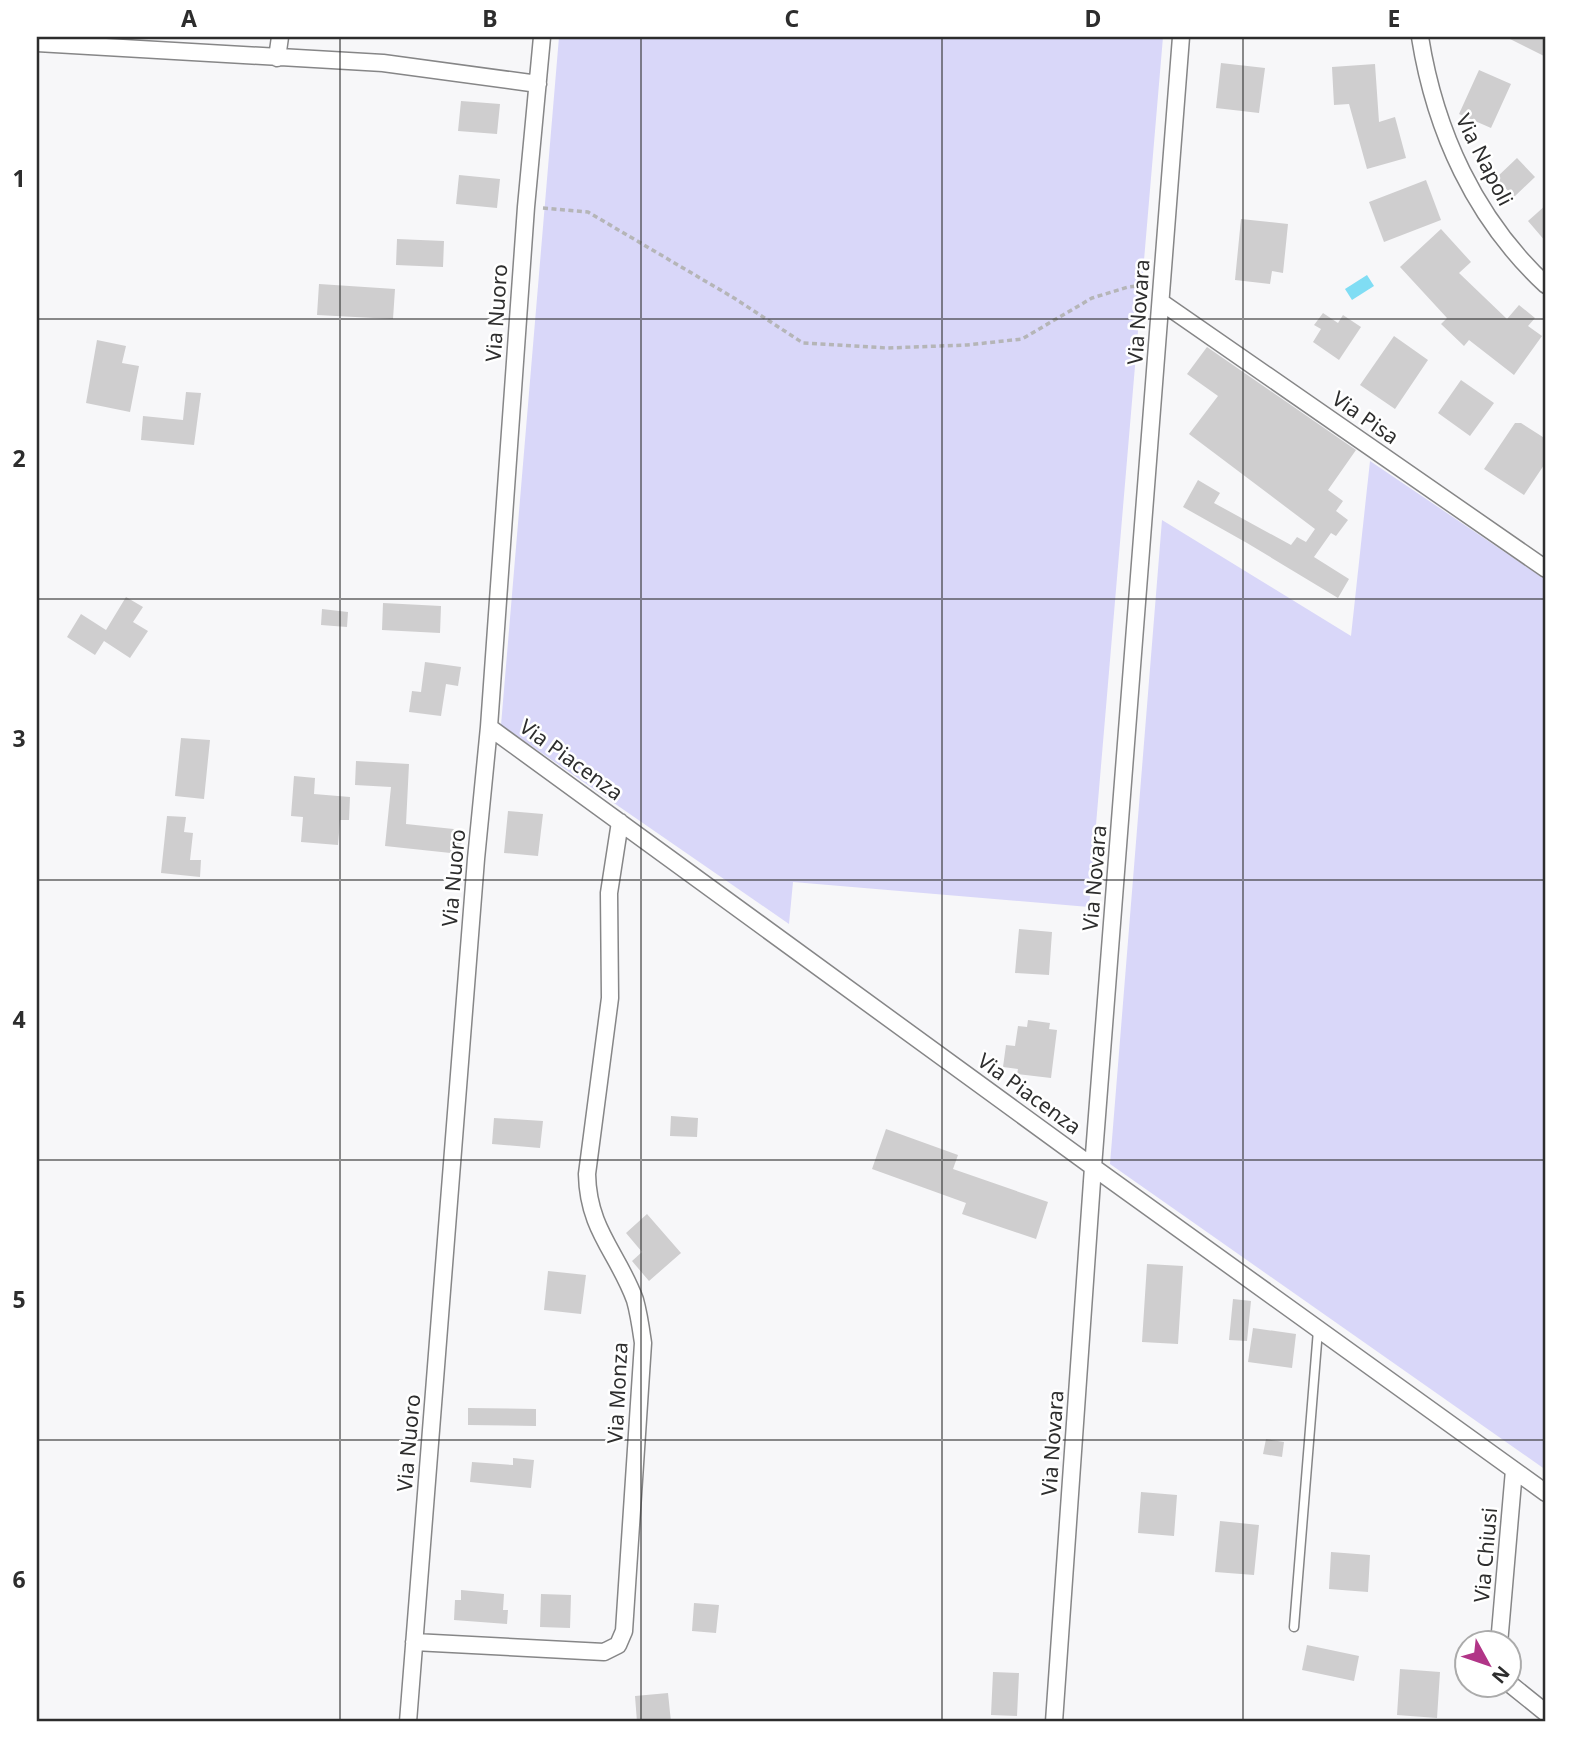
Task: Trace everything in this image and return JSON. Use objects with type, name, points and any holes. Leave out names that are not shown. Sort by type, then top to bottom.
[{"type":"street","points":[[277,58],[279,37]]},
{"type":"street","name":"Via Nuoro","points":[[408,1722],[476,859],[489,727],[526,207],[542,37]]},
{"type":"street","name":"Via Novara","points":[[1054,1722],[1093,1167],[1181,37]]},
{"type":"street","name":"Via Napoli","points":[[1420,37],[1438,114],[1464,176],[1492,223],[1546,285]]},
{"type":"street","points":[[37,43],[383,63],[538,84]]},
{"type":"street","name":"Via Pisa","points":[[1161,302],[1546,569]]},
{"type":"street","name":"Via Piacenza","points":[[489,727],[1546,1493]]},
{"type":"street","name":"Via Monza","points":[[414,1642],[604,1652],[618,1645],[624,1631],[642,1332],[634,1299],[595,1224],[587,1182],[610,998],[609,893],[620,822]]},
{"type":"street","name":"Via Chiusi","points":[[1500,1630],[1514,1470]]},
{"type":"street","points":[[1524,1695],[1546,1713]]},
{"type":"lane","points":[[1294,1627],[1318,1329]]},
{"type":"path","points":[[526,207],[588,212],[734,298],[803,343],[887,348],[967,345],[1022,339],[1093,298],[1128,287],[1162,284]]},
{"type":"shaded area","points":[[559,37],[1163,37],[1089,907],[793,882],[789,924],[501,725]]},
{"type":"shaded area","points":[[1367,275],[1374,286],[1352,300],[1345,289]]},
{"type":"shaded area","points":[[1370,461],[1546,580],[1546,1470],[1110,1164],[1162,520],[1351,636]]},
{"type":"building","points":[[1506,37],[1546,37],[1546,57]]},
{"type":"building","points":[[1221,63],[1265,68],[1259,113],[1216,108]]},
{"type":"building","points":[[1375,64],[1379,122],[1395,117],[1406,158],[1367,169],[1349,104],[1334,105],[1332,67]]},
{"type":"building","points":[[1479,70],[1511,84],[1491,128],[1459,114]]},
{"type":"building","points":[[461,101],[500,104],[497,134],[458,131]]},
{"type":"building","points":[[1517,158],[1535,177],[1514,197],[1496,178]]},
{"type":"building","points":[[459,175],[500,179],[497,208],[456,204]]},
{"type":"building","points":[[1426,180],[1441,220],[1384,242],[1369,202]]},
{"type":"building","points":[[1546,205],[1546,242],[1528,221]]},
{"type":"building","points":[[1241,219],[1288,224],[1283,273],[1272,271],[1270,284],[1235,280]]},
{"type":"building","points":[[1441,229],[1471,262],[1459,273],[1507,319],[1519,305],[1535,318],[1528,326],[1542,336],[1514,375],[1469,340],[1464,346],[1441,324],[1447,318],[1400,267]]},
{"type":"building","points":[[397,239],[444,241],[443,267],[396,265]]},
{"type":"building","points":[[319,284],[395,289],[393,319],[317,315]]},
{"type":"building","points":[[1323,313],[1338,323],[1343,315],[1361,327],[1339,360],[1313,342],[1321,329],[1314,325]]},
{"type":"building","points":[[1394,336],[1428,360],[1395,409],[1360,385]]},
{"type":"building","points":[[97,340],[126,346],[122,363],[139,366],[130,412],[86,403]]},
{"type":"building","points":[[1207,347],[1356,450],[1328,490],[1343,501],[1336,511],[1348,520],[1336,536],[1331,533],[1314,557],[1349,579],[1338,598],[1183,507],[1198,480],[1220,493],[1214,503],[1291,545],[1297,537],[1306,542],[1315,529],[1189,434],[1218,396],[1187,374]]},
{"type":"building","points":[[1461,380],[1494,403],[1470,436],[1438,413]]},
{"type":"building","points":[[186,392],[201,393],[194,445],[141,440],[143,416],[183,420]]},
{"type":"building","points":[[1515,423],[1521,423],[1546,439],[1546,462],[1524,495],[1484,469]]},
{"type":"building","points":[[126,597],[143,607],[133,622],[148,631],[130,658],[104,641],[95,655],[67,637],[81,614],[106,630]]},
{"type":"building","points":[[383,603],[441,606],[440,633],[382,630]]},
{"type":"building","points":[[322,609],[348,612],[347,627],[321,625]]},
{"type":"building","points":[[425,662],[461,667],[458,686],[446,684],[441,716],[409,712],[412,691],[421,692]]},
{"type":"building","points":[[181,738],[210,740],[204,799],[175,796]]},
{"type":"building","points":[[356,761],[409,764],[406,824],[463,830],[460,854],[385,846],[391,787],[355,785]]},
{"type":"building","points":[[294,776],[315,778],[314,794],[350,797],[349,820],[340,820],[338,845],[301,842],[303,817],[291,816]]},
{"type":"building","points":[[508,811],[543,814],[538,856],[504,853]]},
{"type":"building","points":[[167,816],[186,817],[184,832],[193,833],[190,860],[201,860],[200,877],[161,873]]},
{"type":"building","points":[[1019,929],[1052,932],[1049,975],[1015,973]]},
{"type":"building","points":[[1028,1020],[1050,1023],[1049,1029],[1057,1030],[1051,1078],[1017,1074],[1018,1069],[1003,1067],[1006,1045],[1015,1046],[1018,1026],[1027,1027]]},
{"type":"building","points":[[671,1116],[698,1118],[697,1137],[670,1136]]},
{"type":"building","points":[[494,1118],[543,1121],[540,1148],[492,1144]]},
{"type":"building","points":[[886,1129],[958,1155],[953,1169],[1048,1202],[1036,1239],[962,1214],[966,1203],[872,1169]]},
{"type":"building","points":[[647,1214],[681,1253],[649,1281],[632,1261],[642,1252],[626,1233]]},
{"type":"building","points":[[1147,1264],[1183,1266],[1178,1344],[1142,1342]]},
{"type":"building","points":[[548,1271],[586,1275],[581,1314],[544,1310]]},
{"type":"building","points":[[1233,1299],[1251,1301],[1247,1341],[1229,1340]]},
{"type":"building","points":[[1253,1328],[1296,1334],[1292,1368],[1248,1362]]},
{"type":"building","points":[[468,1408],[536,1409],[536,1426],[468,1425]]},
{"type":"building","points":[[1266,1439],[1284,1442],[1282,1457],[1263,1454]]},
{"type":"building","points":[[513,1458],[534,1460],[531,1488],[470,1482],[472,1462],[513,1465]]},
{"type":"building","points":[[1141,1492],[1177,1495],[1174,1536],[1138,1533]]},
{"type":"building","points":[[1220,1521],[1259,1525],[1254,1575],[1215,1572]]},
{"type":"building","points":[[1331,1552],[1370,1555],[1368,1592],[1329,1589]]},
{"type":"building","points":[[461,1590],[504,1594],[503,1610],[508,1610],[507,1624],[454,1620],[455,1600],[461,1600]]},
{"type":"building","points":[[541,1594],[571,1595],[570,1628],[540,1627]]},
{"type":"building","points":[[694,1603],[719,1605],[716,1633],[692,1631]]},
{"type":"building","points":[[1307,1645],[1359,1656],[1354,1681],[1302,1670]]},
{"type":"building","points":[[1400,1669],[1440,1672],[1437,1718],[1397,1715]]},
{"type":"building","points":[[993,1672],[1019,1673],[1017,1716],[991,1715]]},
{"type":"building","points":[[668,1693],[671,1722],[637,1722],[635,1696]]}]
